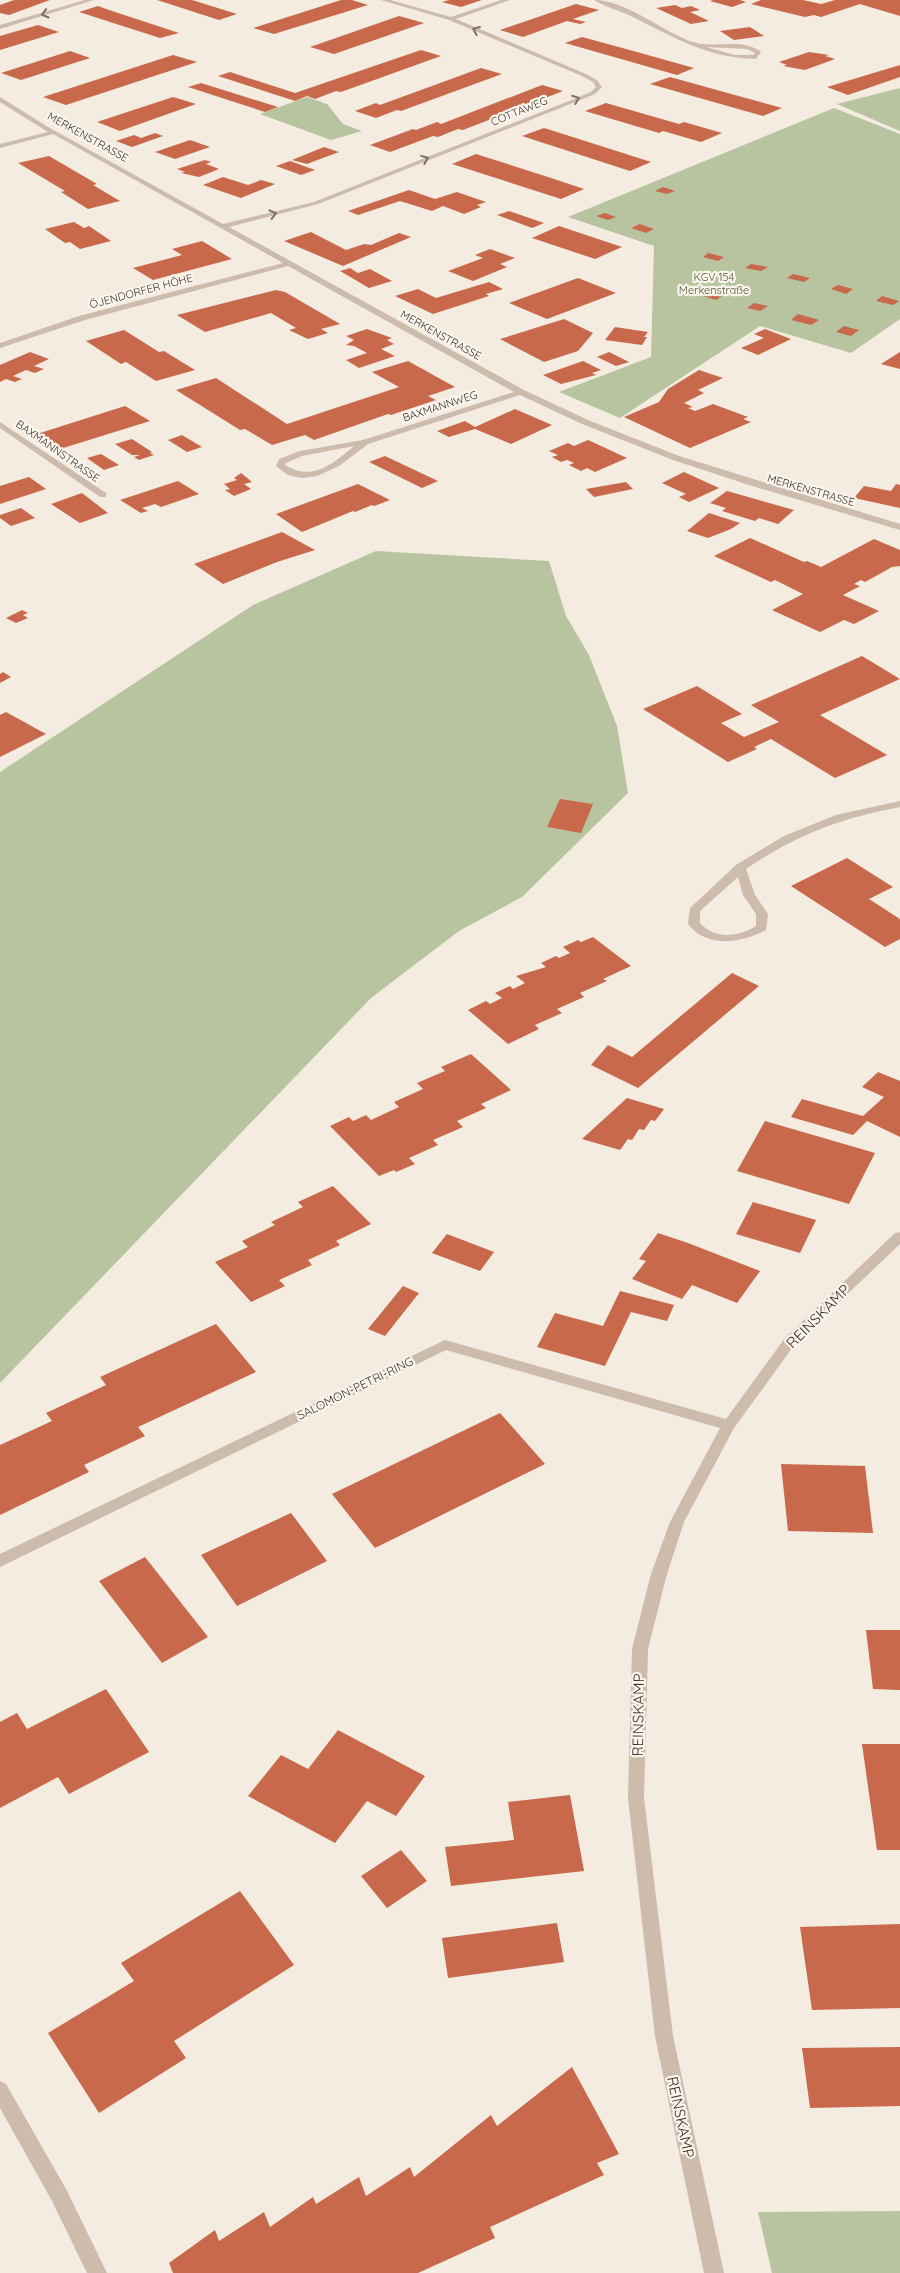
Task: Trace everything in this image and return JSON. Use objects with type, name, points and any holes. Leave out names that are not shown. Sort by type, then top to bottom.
[{"type":"street","points":[[0,27],[91,0]]},
{"type":"street","name":"COTTAWEG","points":[[225,226],[316,203],[581,98],[599,87],[595,81],[584,75],[451,19],[384,0]]},
{"type":"street","points":[[451,19],[507,0]]},
{"type":"street","points":[[597,0],[696,45],[726,57],[756,57],[758,52],[748,47],[696,45]]},
{"type":"street","name":"MERKENSTRASSE","points":[[0,99],[54,132],[225,226],[289,264],[522,392],[603,431],[676,458],[780,492],[900,527]]},
{"type":"street","points":[[0,146],[54,132]]},
{"type":"street","name":"ÖJENDORFER HÖHE","points":[[0,346],[82,318],[289,264]]},
{"type":"street","name":"BAXMANNWEG","points":[[365,442],[344,460],[321,473],[296,475],[280,466],[282,461],[300,454],[365,442],[522,392]]},
{"type":"street","name":"BAXMANNSTRASSE","points":[[0,424],[103,495]]},
{"type":"street","points":[[740,867],[749,895],[762,914],[762,928],[744,937],[722,938],[700,932],[694,924],[694,910],[740,867],[774,844],[816,824],[863,810],[900,804]]},
{"type":"street","name":"REINSKAMP","points":[[714,2273],[664,2036],[636,1798],[640,1650],[659,1574],[678,1522],[729,1425],[790,1341],[900,1236]]},
{"type":"street","name":"SALOMON-PETRI-RING","points":[[0,1561],[445,1345],[729,1425]]},
{"type":"street","points":[[0,2090],[59,2195],[97,2273]]},
{"type":"green space","points":[[900,88],[900,131],[837,104]]},
{"type":"green space","points":[[307,97],[327,104],[343,124],[362,131],[331,140],[260,114]]},
{"type":"green space","name":"KGV 154 Merkenstraße","points":[[834,108],[900,134],[900,319],[851,353],[760,326],[620,418],[559,392],[651,357],[654,246],[568,217]]},
{"type":"green space","points":[[376,551],[549,561],[566,616],[589,655],[617,726],[628,793],[522,897],[459,931],[371,998],[0,1383],[0,772],[253,605]]},
{"type":"green space","points":[[900,2211],[900,2273],[772,2273],[758,2212]]},
{"type":"building","points":[[14,0],[50,0],[9,15],[0,13],[0,5]]},
{"type":"building","points":[[157,0],[192,0],[237,14],[219,20]]},
{"type":"building","points":[[341,0],[352,0],[368,5],[274,34],[253,28]]},
{"type":"building","points":[[449,0],[482,0],[461,7],[442,2]]},
{"type":"building","points":[[740,0],[746,2],[732,7],[710,1]]},
{"type":"building","points":[[761,0],[803,0],[821,4],[835,0],[900,0],[900,16],[860,4],[821,17],[814,15],[805,17],[751,4]]},
{"type":"building","points":[[576,4],[599,10],[573,19],[586,22],[580,24],[567,21],[523,37],[500,30]]},
{"type":"building","points":[[675,5],[682,8],[691,6],[700,10],[690,12],[709,21],[691,24],[656,8]]},
{"type":"building","points":[[98,6],[179,33],[160,38],[79,12]]},
{"type":"building","points":[[399,16],[424,23],[334,54],[310,47]]},
{"type":"building","points":[[38,25],[59,32],[0,50],[0,36]]},
{"type":"building","points":[[750,27],[764,36],[734,40],[720,31]]},
{"type":"building","points":[[582,37],[694,68],[677,75],[565,43]]},
{"type":"building","points":[[421,50],[441,56],[341,92],[336,91],[315,99],[307,96],[295,101],[218,76],[230,72],[295,93]]},
{"type":"building","points":[[70,51],[90,58],[21,80],[1,73]]},
{"type":"building","points":[[809,52],[829,55],[825,56],[835,59],[805,70],[783,66],[787,65],[779,62]]},
{"type":"building","points":[[173,55],[197,62],[66,105],[43,97]]},
{"type":"building","points":[[900,65],[900,77],[848,95],[827,87]]},
{"type":"building","points":[[481,68],[502,74],[401,111],[397,110],[376,118],[355,111],[376,103],[380,105]]},
{"type":"building","points":[[670,77],[782,108],[763,116],[650,84]]},
{"type":"building","points":[[201,83],[278,107],[265,112],[188,87]]},
{"type":"building","points":[[542,85],[563,91],[463,130],[458,129],[438,137],[433,136],[390,152],[370,145],[413,129],[416,130],[437,122],[441,124]]},
{"type":"building","points":[[173,97],[196,104],[120,131],[97,122]]},
{"type":"building","points":[[606,103],[679,124],[684,122],[722,133],[701,142],[663,131],[659,133],[585,111]]},
{"type":"building","points":[[544,128],[651,162],[630,171],[522,136]]},
{"type":"building","points":[[155,133],[163,136],[132,147],[116,141],[134,135],[141,138]]},
{"type":"building","points":[[190,140],[210,147],[175,159],[155,152]]},
{"type":"building","points":[[324,147],[339,152],[307,164],[292,160]]},
{"type":"building","points":[[476,154],[584,189],[561,199],[452,164]]},
{"type":"building","points":[[49,156],[97,184],[93,185],[120,201],[88,209],[61,192],[65,191],[18,163]]},
{"type":"building","points":[[205,160],[211,162],[206,164],[219,169],[199,177],[181,173],[185,172],[177,169]]},
{"type":"building","points":[[290,161],[315,170],[301,175],[276,166]]},
{"type":"building","points":[[223,177],[248,185],[261,180],[275,184],[241,198],[203,185]]},
{"type":"building","points":[[663,187],[675,191],[667,194],[655,191]]},
{"type":"building","points":[[409,190],[435,199],[457,192],[486,202],[477,205],[481,207],[464,214],[443,206],[432,211],[400,201],[358,215],[348,211]]},
{"type":"building","points":[[509,211],[544,223],[532,228],[497,215]]},
{"type":"building","points":[[605,213],[616,217],[608,220],[596,216]]},
{"type":"building","points":[[74,222],[84,228],[89,226],[111,241],[80,249],[70,242],[65,243],[45,229]]},
{"type":"building","points":[[640,224],[654,229],[646,233],[631,228]]},
{"type":"building","points":[[559,226],[622,247],[595,259],[532,238]]},
{"type":"building","points":[[311,232],[346,250],[364,244],[371,245],[399,233],[411,237],[343,266],[284,241]]},
{"type":"building","points":[[202,241],[232,259],[153,280],[133,268],[182,255],[172,249]]},
{"type":"building","points":[[490,249],[515,258],[500,264],[507,267],[473,281],[448,271],[483,258],[475,255]]},
{"type":"building","points":[[708,253],[724,257],[718,261],[703,257]]},
{"type":"building","points":[[751,264],[768,267],[761,271],[745,268]]},
{"type":"building","points":[[350,268],[358,273],[370,269],[392,281],[369,288],[340,271]]},
{"type":"building","points":[[793,274],[810,278],[804,282],[787,278]]},
{"type":"building","points":[[578,278],[616,293],[547,319],[509,303]]},
{"type":"building","points":[[489,282],[503,289],[486,294],[489,296],[433,314],[395,296],[418,289],[436,298]]},
{"type":"building","points":[[838,285],[853,289],[846,294],[831,289]]},
{"type":"building","points":[[276,290],[285,292],[340,324],[321,329],[328,333],[308,339],[289,330],[296,328],[271,313],[205,332],[177,315]]},
{"type":"building","points":[[711,291],[724,295],[716,300],[703,296]]},
{"type":"building","points":[[882,296],[899,301],[893,305],[876,301]]},
{"type":"building","points":[[754,303],[768,306],[760,311],[747,308]]},
{"type":"building","points":[[798,314],[819,320],[811,325],[791,320]]},
{"type":"building","points":[[564,319],[593,333],[578,351],[544,362],[500,339]]},
{"type":"building","points":[[844,326],[859,330],[851,336],[836,332]]},
{"type":"building","points":[[615,327],[648,332],[644,337],[647,337],[642,345],[605,340]]},
{"type":"building","points":[[367,329],[392,338],[387,340],[394,344],[381,349],[395,356],[359,368],[346,360],[367,353],[354,346],[346,345],[354,340],[346,336]]},
{"type":"building","points":[[765,329],[791,339],[758,355],[741,348],[764,338],[754,334]]},
{"type":"building","points":[[124,330],[159,352],[164,351],[195,370],[156,381],[126,362],[121,364],[86,341]]},
{"type":"building","points":[[30,352],[49,359],[34,366],[44,369],[35,373],[26,370],[13,376],[22,379],[15,382],[6,379],[0,382],[0,365]]},
{"type":"building","points":[[609,352],[629,362],[616,366],[597,357]]},
{"type":"building","points":[[900,352],[900,369],[881,364]]},
{"type":"building","points":[[408,361],[455,387],[428,396],[436,400],[391,415],[388,414],[314,440],[305,435],[272,445],[245,429],[240,430],[176,390],[216,378],[287,424],[399,387],[372,372]]},
{"type":"building","points":[[583,361],[601,370],[592,373],[596,375],[561,384],[543,375]]},
{"type":"building","points":[[699,370],[723,378],[698,390],[704,393],[684,403],[693,407],[688,408],[695,411],[713,404],[748,417],[743,419],[751,422],[690,448],[624,417],[659,402],[668,389]]},
{"type":"building","points":[[125,406],[150,421],[60,449],[37,434]]},
{"type":"building","points":[[515,409],[552,425],[511,444],[475,429],[449,437],[437,431],[465,421],[475,427]]},
{"type":"building","points":[[182,435],[202,447],[187,452],[168,440]]},
{"type":"building","points":[[132,439],[154,455],[139,460],[134,457],[140,455],[132,455],[115,444]]},
{"type":"building","points":[[588,440],[627,458],[595,472],[587,468],[581,471],[569,465],[574,463],[567,460],[561,462],[552,457],[558,455],[549,451],[568,443],[574,446]]},
{"type":"building","points":[[101,454],[119,465],[104,470],[87,458]]},
{"type":"building","points":[[385,456],[438,481],[422,488],[369,462]]},
{"type":"building","points":[[684,472],[719,488],[689,502],[679,497],[686,494],[662,483]]},
{"type":"building","points":[[241,473],[252,482],[244,484],[251,489],[234,496],[225,490],[230,489],[224,484],[237,480],[234,478]]},
{"type":"building","points":[[29,477],[46,489],[0,504],[0,486]]},
{"type":"building","points":[[178,481],[199,494],[161,507],[155,504],[142,508],[148,511],[141,513],[120,500]]},
{"type":"building","points":[[626,482],[633,489],[594,497],[586,489]]},
{"type":"building","points":[[358,484],[390,500],[355,512],[353,511],[302,532],[276,514]]},
{"type":"building","points":[[896,484],[900,485],[900,508],[854,498],[864,486],[891,491]]},
{"type":"building","points":[[727,491],[794,510],[778,524],[759,518],[755,521],[722,511],[726,508],[710,503]]},
{"type":"building","points":[[82,493],[108,513],[80,523],[51,504]]},
{"type":"building","points":[[21,508],[35,518],[11,526],[0,518],[0,515]]},
{"type":"building","points":[[709,513],[740,523],[731,529],[708,538],[687,531]]},
{"type":"building","points":[[282,532],[315,550],[277,562],[223,584],[194,564]]},
{"type":"building","points":[[750,538],[804,562],[807,561],[821,567],[874,539],[900,550],[900,566],[892,567],[865,582],[861,580],[854,584],[860,586],[843,595],[879,611],[854,624],[844,620],[820,632],[772,610],[803,594],[775,580],[771,582],[714,556]]},
{"type":"building","points":[[22,610],[28,613],[23,615],[28,618],[16,623],[6,618]]},
{"type":"building","points":[[862,656],[900,679],[820,715],[887,755],[835,778],[771,739],[754,747],[757,749],[728,762],[643,709],[697,686],[742,714],[721,723],[744,737],[779,722],[751,705]]},
{"type":"building","points":[[3,672],[11,677],[0,683],[0,674]]},
{"type":"building","points":[[6,712],[46,734],[0,757],[0,715]]},
{"type":"building","points":[[560,799],[593,804],[581,833],[547,827]]},
{"type":"building","points":[[847,858],[893,887],[869,899],[900,919],[900,939],[885,947],[791,886]]},
{"type":"building","points":[[593,937],[631,966],[603,979],[607,981],[580,993],[584,997],[557,1009],[562,1013],[535,1025],[539,1029],[508,1044],[468,1010],[486,1001],[490,1004],[502,998],[495,993],[510,986],[513,989],[525,983],[516,976],[546,967],[541,963],[556,956],[559,958],[570,953],[563,947],[578,940],[581,942]]},
{"type":"building","points":[[732,973],[759,986],[638,1088],[591,1065],[608,1045],[632,1057]]},
{"type":"building","points":[[471,1054],[511,1090],[481,1104],[486,1108],[457,1121],[463,1127],[433,1140],[438,1145],[409,1158],[415,1164],[396,1172],[394,1170],[379,1176],[330,1126],[349,1117],[353,1121],[366,1115],[371,1120],[399,1107],[394,1102],[423,1089],[417,1083],[445,1071],[441,1067]]},
{"type":"building","points":[[878,1072],[900,1081],[900,1137],[867,1121],[853,1135],[791,1117],[802,1099],[863,1116],[884,1097],[862,1087]]},
{"type":"building","points":[[627,1098],[664,1109],[655,1121],[651,1120],[644,1130],[639,1129],[632,1140],[628,1139],[620,1150],[582,1139]]},
{"type":"building","points":[[765,1121],[875,1153],[849,1204],[737,1171]]},
{"type":"building","points":[[333,1186],[371,1224],[336,1241],[340,1245],[308,1260],[312,1265],[279,1280],[285,1286],[251,1302],[215,1262],[248,1247],[242,1241],[275,1225],[271,1222],[303,1207],[298,1202]]},
{"type":"building","points":[[753,1202],[816,1220],[800,1253],[736,1234]]},
{"type":"building","points":[[658,1233],[760,1271],[737,1303],[692,1285],[682,1299],[632,1279],[646,1261],[639,1259]]},
{"type":"building","points":[[447,1234],[494,1252],[480,1271],[432,1253]]},
{"type":"building","points":[[403,1286],[419,1293],[385,1336],[368,1329]]},
{"type":"building","points":[[620,1291],[674,1305],[667,1321],[631,1312],[605,1366],[537,1347],[555,1313],[603,1326]]},
{"type":"building","points":[[216,1324],[256,1372],[138,1427],[145,1436],[84,1465],[89,1472],[0,1515],[0,1445],[52,1421],[46,1413],[106,1385],[100,1377]]},
{"type":"building","points":[[500,1413],[545,1464],[375,1548],[332,1494]]},
{"type":"building","points":[[781,1464],[865,1466],[873,1533],[788,1531]]},
{"type":"building","points":[[291,1513],[327,1561],[237,1606],[201,1555]]},
{"type":"building","points":[[145,1557],[208,1637],[162,1663],[99,1581]]},
{"type":"building","points":[[866,1630],[900,1630],[900,1690],[873,1689]]},
{"type":"building","points":[[106,1689],[149,1752],[69,1794],[58,1777],[0,1808],[0,1722],[17,1713],[27,1729]]},
{"type":"building","points":[[338,1730],[425,1776],[396,1816],[367,1801],[335,1843],[248,1796],[281,1755],[308,1769]]},
{"type":"building","points":[[862,1744],[900,1744],[900,1850],[877,1850]]},
{"type":"building","points":[[570,1795],[584,1871],[451,1886],[445,1847],[514,1840],[508,1802]]},
{"type":"building","points":[[401,1850],[427,1881],[387,1908],[361,1876]]},
{"type":"building","points":[[240,1891],[294,1965],[174,2041],[186,2058],[99,2113],[48,2033],[134,1981],[121,1963]]},
{"type":"building","points":[[557,1923],[564,1962],[448,1978],[442,1938]]},
{"type":"building","points":[[900,1924],[900,2008],[812,2010],[800,1927]]},
{"type":"building","points":[[900,2047],[900,2106],[810,2108],[802,2048]]},
{"type":"building","points":[[572,2067],[619,2154],[597,2163],[604,2175],[490,2227],[495,2238],[418,2273],[173,2273],[169,2263],[215,2230],[219,2241],[264,2212],[270,2227],[313,2197],[316,2204],[359,2177],[366,2196],[410,2167],[414,2177],[491,2115],[497,2126]]}]
